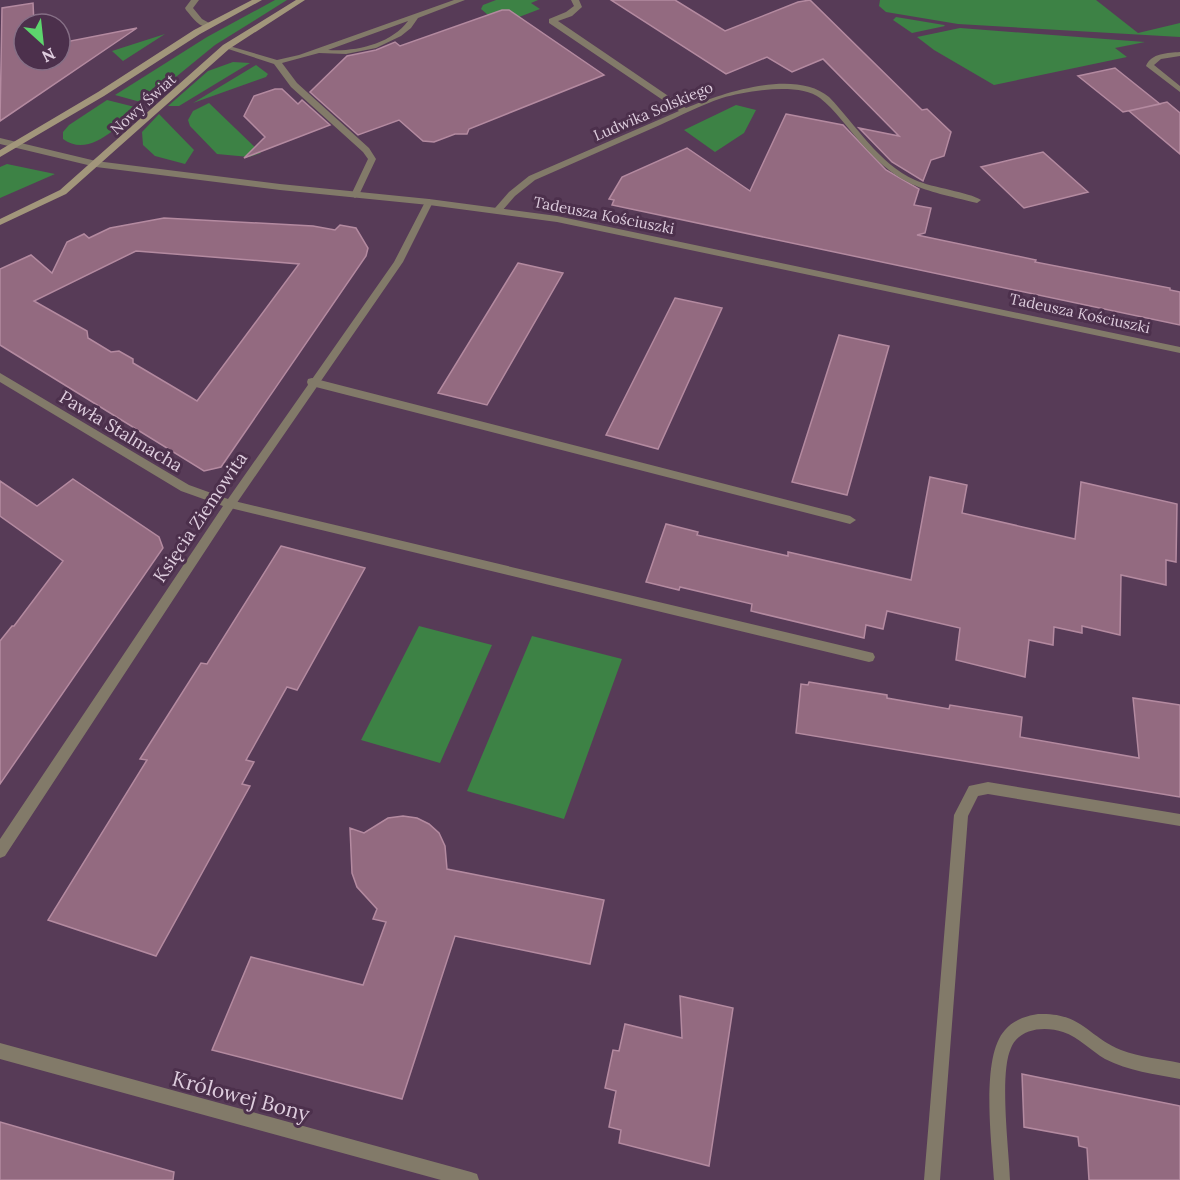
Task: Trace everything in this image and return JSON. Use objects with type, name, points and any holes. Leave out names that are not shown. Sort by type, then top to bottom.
[{"type":"main road","name":"Nowy Świat","points":[[0,154],[208,26],[258,0]]},
{"type":"main road","name":"Nowy Świat","points":[[0,222],[63,192],[226,47],[301,0]]},
{"type":"street","points":[[195,0],[189,8],[200,21],[208,26]]},
{"type":"street","points":[[226,47],[277,62],[318,51],[461,0]]},
{"type":"street","points":[[575,0],[578,7],[575,11],[552,21],[685,111]]},
{"type":"street","points":[[318,51],[334,53],[359,50],[403,33],[415,17]]},
{"type":"street","points":[[1180,54],[1159,57],[1151,62],[1150,66],[1180,90]]},
{"type":"street","points":[[277,62],[294,85],[366,150],[372,159],[355,195]]},
{"type":"street","name":"Ludwika Solskiego","points":[[498,210],[512,194],[532,178],[718,97],[739,92],[792,88],[809,90],[826,99],[892,169],[924,186],[977,200]]},
{"type":"street","name":"Tadeusza Kościuszki","points":[[0,141],[96,164],[498,210],[557,219],[1180,350]]},
{"type":"street","name":"Księcia Ziemowita","points":[[0,851],[312,382],[398,262],[429,202]]},
{"type":"street","name":"Pawła Stalmacha","points":[[0,377],[184,488],[230,504],[869,657]]},
{"type":"street","points":[[312,382],[850,520]]},
{"type":"street","points":[[932,1180],[961,815],[967,800],[974,790],[988,788],[1180,819]]},
{"type":"street","points":[[1002,1180],[998,1063],[1004,1043],[1016,1030],[1039,1020],[1064,1024],[1085,1034],[1117,1057],[1180,1071]]},
{"type":"street","name":"Królowej Bony","points":[[0,1051],[471,1180]]},
{"type":"green space","points":[[275,0],[287,0],[215,45],[144,103],[115,95],[207,37]]},
{"type":"green space","points":[[496,0],[538,0],[531,3],[540,9],[519,17],[504,11],[488,15],[481,9],[483,5]]},
{"type":"green space","points":[[880,0],[1096,0],[1138,33],[1180,23],[1180,37],[958,24],[886,12],[879,6]]},
{"type":"green space","points":[[896,17],[945,26],[912,33],[893,20]]},
{"type":"green space","points":[[960,28],[1145,42],[1115,48],[1127,57],[994,85],[934,50],[917,37]]},
{"type":"green space","points":[[165,34],[123,61],[112,51]]},
{"type":"green space","points":[[233,62],[250,63],[179,106],[168,106],[208,71]]},
{"type":"green space","points":[[256,65],[268,74],[266,77],[193,103]]},
{"type":"green space","points":[[107,100],[139,108],[114,130],[94,142],[84,145],[73,144],[63,139],[63,132],[69,125]]},
{"type":"green space","points":[[209,103],[261,153],[249,157],[217,154],[190,126],[188,120],[193,111]]},
{"type":"green space","points":[[736,105],[756,110],[744,133],[715,152],[684,130]]},
{"type":"green space","points":[[159,114],[194,150],[185,164],[155,156],[143,145],[142,132]]},
{"type":"green space","points":[[7,164],[55,174],[0,198],[0,167]]},
{"type":"green space","points":[[419,626],[492,645],[440,763],[361,740]]},
{"type":"green space","points":[[532,636],[622,659],[564,819],[467,791]]},
{"type":"building","points":[[611,0],[675,0],[725,31],[798,2],[810,0],[922,110],[927,109],[951,132],[944,156],[931,160],[923,181],[892,162],[859,128],[899,136],[823,59],[792,72],[767,57],[726,74]]},
{"type":"building","points":[[33,3],[33,12],[12,12],[12,72],[72,72],[72,41],[137,28],[0,121],[2,8]]},
{"type":"building","points":[[502,10],[509,10],[604,75],[469,129],[467,134],[455,134],[434,142],[423,141],[399,120],[358,135],[310,92],[347,56],[376,50],[395,42],[400,46]]},
{"type":"building","points":[[1115,68],[1160,104],[1123,112],[1078,76]]},
{"type":"building","points":[[282,89],[298,104],[302,100],[330,125],[244,158],[265,137],[244,116],[254,96]]},
{"type":"building","points":[[1167,102],[1180,113],[1180,154],[1129,111]]},
{"type":"building","points":[[786,114],[843,125],[886,170],[919,189],[914,205],[931,208],[925,233],[917,235],[1036,260],[1035,262],[1170,288],[1170,290],[1180,292],[1180,325],[612,205],[614,200],[609,199],[622,177],[687,148],[750,191]]},
{"type":"building","points":[[1043,152],[1088,192],[1024,208],[981,167]]},
{"type":"building","points":[[164,218],[313,226],[335,230],[340,225],[356,228],[368,248],[366,256],[221,467],[204,471],[0,345],[0,269],[31,255],[52,273],[67,242],[84,234],[89,238],[110,228]],"holes":[[[136,251],[299,264],[197,401],[133,363],[133,359],[119,351],[111,352],[88,338],[87,331],[34,301]]]},
{"type":"building","points":[[518,263],[563,273],[487,405],[438,393]]},
{"type":"building","points":[[675,298],[722,308],[658,449],[606,435]]},
{"type":"building","points":[[839,335],[889,346],[847,495],[792,482]]},
{"type":"building","points":[[930,477],[967,485],[962,513],[1075,539],[1081,482],[1177,504],[1176,562],[1166,560],[1166,585],[1121,575],[1120,635],[1082,626],[1082,633],[1054,627],[1053,645],[1029,640],[1025,677],[956,660],[960,628],[887,611],[883,629],[866,625],[864,638],[751,611],[752,604],[680,587],[679,590],[646,582],[666,524],[698,532],[697,535],[788,556],[788,552],[911,580]]},
{"type":"building","points":[[73,479],[159,537],[163,548],[0,784],[0,641],[63,561],[0,516],[0,481],[37,506]]},
{"type":"building","points":[[281,546],[365,568],[297,690],[287,687],[246,760],[254,762],[242,784],[250,786],[156,956],[48,920],[147,760],[140,759],[201,663],[207,664]]},
{"type":"building","points":[[809,682],[887,695],[887,698],[949,709],[950,705],[1022,717],[1020,737],[1139,758],[1133,698],[1180,705],[1180,797],[796,733],[801,684],[808,685]]},
{"type":"building","points":[[403,816],[417,818],[429,824],[439,833],[445,846],[447,869],[604,900],[590,964],[455,936],[402,1099],[212,1050],[251,957],[363,985],[386,922],[373,919],[377,909],[357,887],[352,873],[350,828],[364,833],[388,818]]},
{"type":"building","points":[[680,996],[733,1008],[709,1166],[619,1143],[621,1130],[609,1127],[616,1091],[605,1088],[613,1050],[619,1051],[625,1024],[682,1038]]},
{"type":"building","points":[[1022,1074],[1180,1106],[1180,1180],[1089,1180],[1087,1148],[1079,1146],[1078,1137],[1024,1127]]},
{"type":"building","points":[[0,1122],[174,1172],[173,1180],[0,1180]]}]
